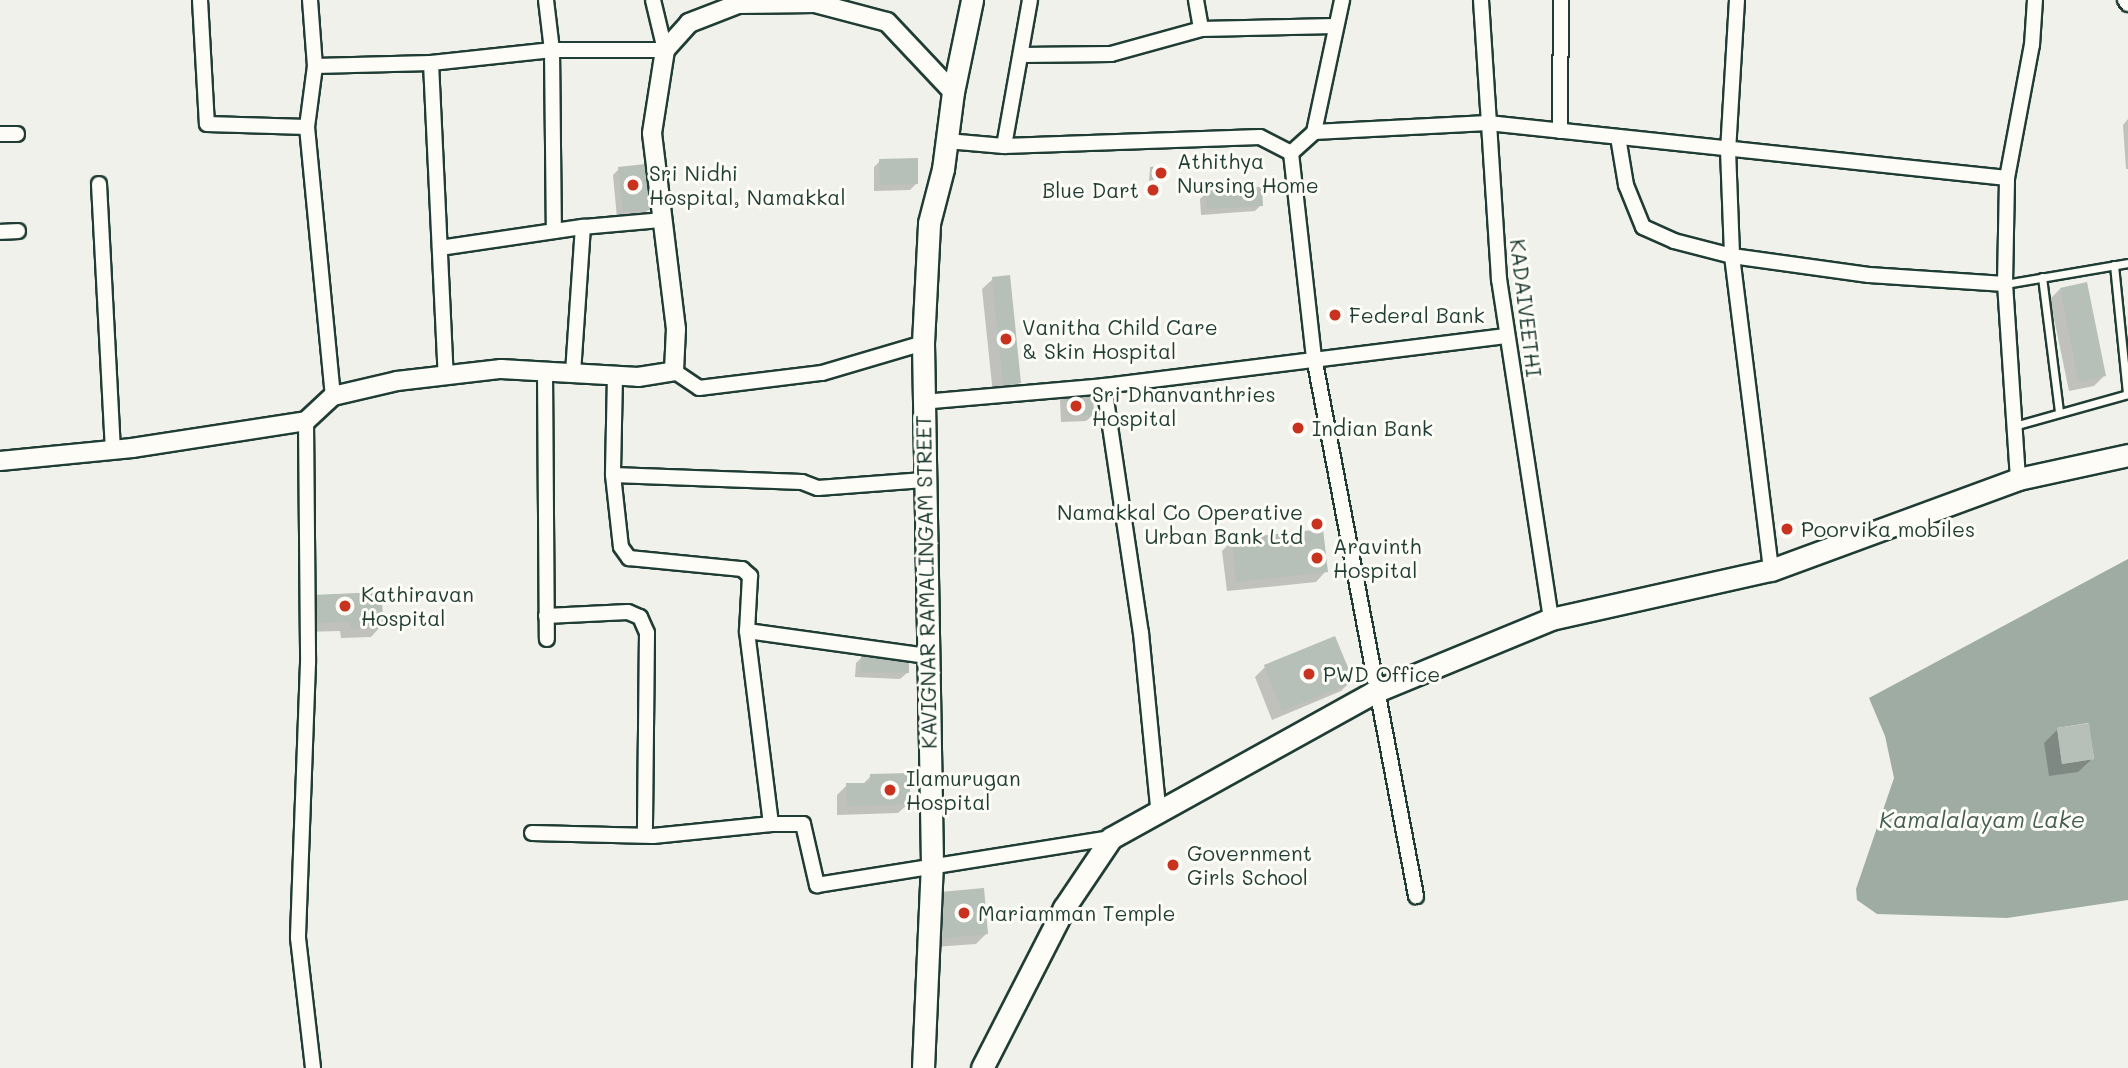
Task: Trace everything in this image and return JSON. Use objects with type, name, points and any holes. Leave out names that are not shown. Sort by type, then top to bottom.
[{"type":"main road","name":"KAVIGNAR RAMALINGAM STREET","points":[[923,1068],[932,864],[923,480],[923,343],[929,223],[947,141],[953,92],[972,0]]},
{"type":"main road","points":[[982,1068],[1064,908],[1111,838],[1159,815],[1374,692],[1551,619],[1771,570],[2018,479],[2128,455]]},
{"type":"street","points":[[200,0],[207,124],[307,127]]},
{"type":"street","points":[[310,0],[315,66],[307,127],[333,396]]},
{"type":"street","points":[[546,0],[552,50],[554,231]]},
{"type":"street","points":[[653,0],[665,50],[652,133],[676,329],[674,371]]},
{"type":"street","points":[[1004,146],[1030,0]]},
{"type":"street","points":[[1196,0],[1201,29]]},
{"type":"street","points":[[1291,153],[1314,132],[1342,0]]},
{"type":"street","name":"KADAIVEETHI","points":[[1481,0],[1488,123],[1507,336],[1551,619]]},
{"type":"street","points":[[1560,131],[1561,0]]},
{"type":"street","points":[[1737,0],[1728,150],[1732,256],[1771,570]]},
{"type":"street","points":[[2018,479],[2011,427],[2005,284],[2007,178],[2032,46],[2035,0]]},
{"type":"street","points":[[315,66],[430,63],[552,50],[665,50],[689,23],[738,2],[815,2],[857,7],[887,22],[953,92]]},
{"type":"street","points":[[1021,55],[1111,54],[1201,29],[1335,26]]},
{"type":"street","points":[[430,63],[446,376]]},
{"type":"street","points":[[1314,132],[1488,123],[2007,178]]},
{"type":"street","points":[[0,134],[17,134]]},
{"type":"street","points":[[947,141],[1004,146],[1261,137],[1291,153]]},
{"type":"street","points":[[1618,137],[1626,185],[1643,227],[1674,241],[1732,256],[1869,275],[2005,284]]},
{"type":"street","points":[[1291,153],[1314,357],[1374,692],[1416,896]]},
{"type":"street","points":[[99,184],[113,450]]},
{"type":"street","points":[[440,248],[583,227],[662,220]]},
{"type":"street","points":[[573,373],[583,227]]},
{"type":"street","points":[[0,232],[18,231]]},
{"type":"street","points":[[922,402],[1104,386],[1314,357],[1507,336]]},
{"type":"street","points":[[0,461],[113,450],[306,421],[333,396],[446,376],[501,369],[615,376],[674,371],[699,388],[822,373],[923,343]]},
{"type":"street","points":[[545,372],[547,639]]},
{"type":"street","points":[[615,376],[613,475],[621,547],[629,558],[742,569],[750,576],[747,631],[771,824]]},
{"type":"street","points":[[1104,386],[1141,633],[1159,815]]},
{"type":"street","points":[[306,421],[308,663],[299,938],[313,1068]]},
{"type":"street","points":[[613,475],[802,482],[818,488],[923,480]]},
{"type":"street","points":[[546,616],[628,612],[640,617],[647,633],[645,835]]},
{"type":"street","points":[[747,631],[927,656]]},
{"type":"street","points":[[532,833],[645,835],[726,832],[771,824],[803,824],[817,885],[932,864],[1111,838]]},
{"type":"lane","points":[[2005,284],[2128,263]]},
{"type":"lane","points":[[2011,427],[2059,411],[2127,394],[2114,265]]},
{"type":"lane","points":[[2042,277],[2059,411]]},
{"type":"water","name":"Kamalalayam Lake","points":[[2128,559],[2128,900],[2007,918],[1877,914],[1857,900],[1856,889],[1894,778],[1885,736],[1869,698]],"holes":[[[2088,723],[2094,759],[2062,764],[2057,728]]]},
{"type":"building","points":[[918,158],[918,184],[880,185],[879,159]]},
{"type":"building","points":[[646,164],[651,210],[623,212],[618,167]]},
{"type":"building","points":[[1166,166],[1167,178],[1151,179],[1150,167]]},
{"type":"building","points":[[1262,187],[1263,206],[1207,209],[1206,190]]},
{"type":"building","points":[[1010,275],[1021,383],[1003,385],[992,277]]},
{"type":"building","points":[[2087,282],[2106,376],[2079,382],[2060,288]]},
{"type":"building","points":[[1093,390],[1094,415],[1067,416],[1066,391]]},
{"type":"building","points":[[1323,529],[1328,572],[1236,582],[1232,539]]},
{"type":"building","points":[[382,592],[383,627],[350,629],[350,622],[312,623],[311,595]]},
{"type":"building","name":"PWD Office","points":[[1335,636],[1354,682],[1282,711],[1264,665]]},
{"type":"building","points":[[861,655],[909,657],[909,673],[861,672]]},
{"type":"building","points":[[2089,723],[2094,759],[2062,764],[2057,728]]},
{"type":"building","points":[[910,773],[910,804],[847,806],[846,783],[870,783],[870,774]]},
{"type":"building","name":"Mariamman Temple","points":[[984,888],[988,934],[943,938],[940,892]]},
{"type":"place","name":"Athithya Nursing Home","points":[[1161,173]]},
{"type":"place","name":"Sri Nidhi Hospital, Namakkal","points":[[633,185]]},
{"type":"place","name":"Blue Dart","points":[[1153,190]]},
{"type":"place","name":"Federal Bank","points":[[1335,315]]},
{"type":"place","name":"Vanitha Child Care & Skin Hospital","points":[[1006,339]]},
{"type":"place","name":"Sri Dhanvanthries Hospital","points":[[1076,406]]},
{"type":"place","name":"Indian Bank","points":[[1298,428]]},
{"type":"place","name":"Namakkal Co Operative Urban Bank Ltd","points":[[1317,524]]},
{"type":"place","name":"Poorvika mobiles","points":[[1787,529]]},
{"type":"place","name":"Aravinth Hospital","points":[[1317,558]]},
{"type":"place","name":"Kathiravan Hospital","points":[[345,606]]},
{"type":"place","name":"PWD Office","points":[[1309,674]]},
{"type":"place","name":"Ilamurugan Hospital","points":[[890,790]]},
{"type":"place","name":"Government Girls School","points":[[1173,865]]},
{"type":"place","name":"Mariamman Temple","points":[[964,913]]}]
